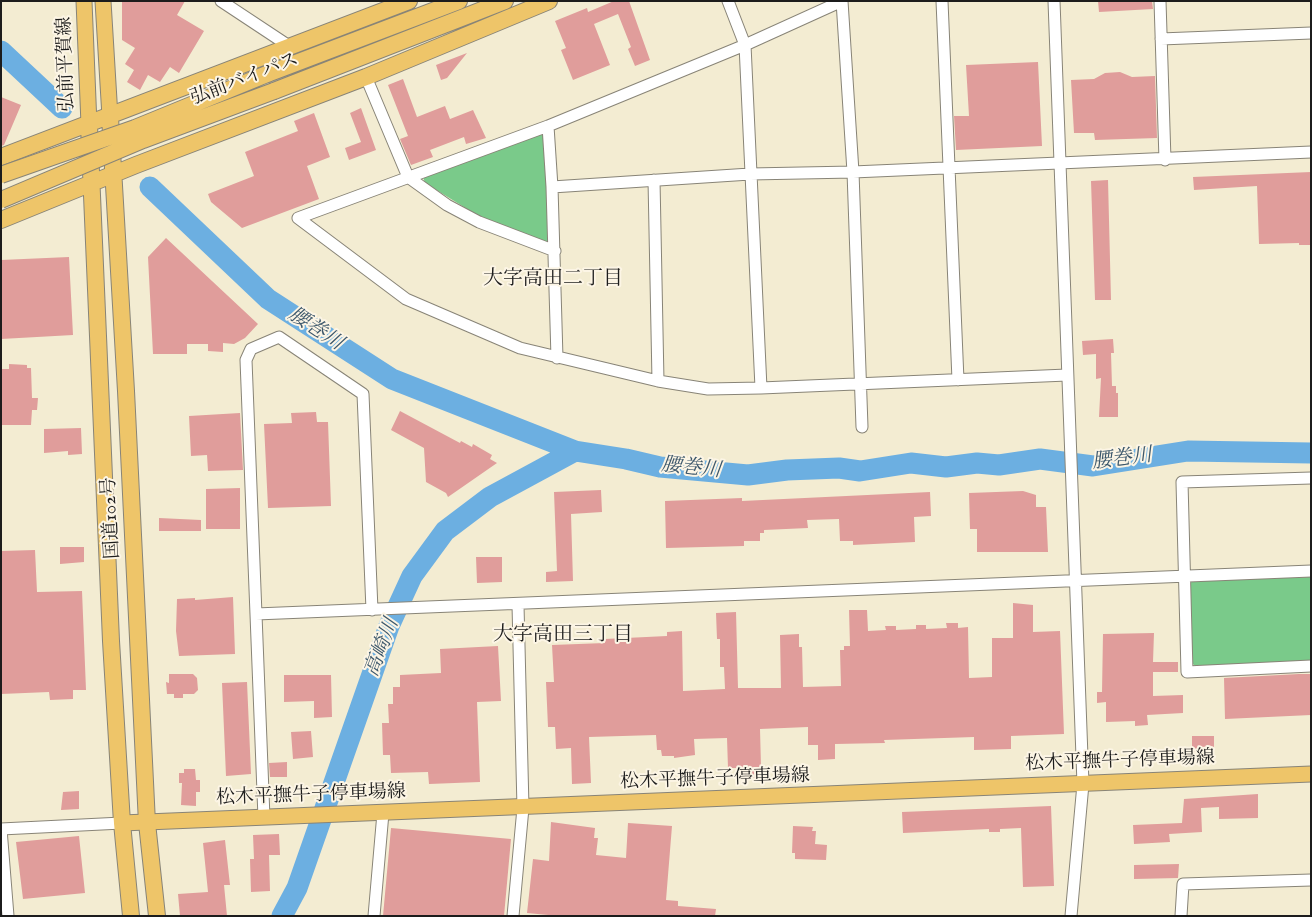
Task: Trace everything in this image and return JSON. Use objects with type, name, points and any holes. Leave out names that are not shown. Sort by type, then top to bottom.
[{"type":"highway","points":[[1,157],[110,117],[409,1]]},
{"type":"highway","name":"弘前バイパス","points":[[1,175],[135,128],[267,74],[459,1]]},
{"type":"highway","name":"弘前バイパス","points":[[1,200],[143,140],[505,1]]},
{"type":"highway","points":[[1,220],[366,77],[550,1]]},
{"type":"highway","name":"国道102号","points":[[110,117],[126,391],[147,823],[157,916]]},
{"type":"highway","name":"国道102号","points":[[89,125],[110,641],[122,823],[131,916]]},
{"type":"main road","name":"弘前平賀線","points":[[84,1],[89,125]]},
{"type":"main road","name":"弘前平賀線","points":[[103,1],[110,117]]},
{"type":"main road","name":"松木平撫牛子停車場線","points":[[122,823],[523,808],[1311,774]]},
{"type":"street","points":[[221,1],[289,46]]},
{"type":"street","points":[[728,1],[745,45],[760,388]]},
{"type":"street","points":[[862,427],[861,382],[853,172],[842,1],[745,45],[548,126],[298,218],[406,299],[520,348],[658,381],[708,389],[861,382],[1068,375]]},
{"type":"street","points":[[942,1],[958,380]]},
{"type":"street","points":[[1054,1],[1074,582],[1083,784],[1071,916]]},
{"type":"street","points":[[1160,1],[1165,160]]},
{"type":"street","points":[[1161,39],[1311,33]]},
{"type":"street","points":[[366,77],[408,177],[447,205],[479,222],[555,251]]},
{"type":"street","points":[[548,126],[555,251],[557,358]]},
{"type":"street","points":[[552,187],[750,174],[853,172],[1060,162],[1165,160],[1311,152]]},
{"type":"street","points":[[654,180],[658,381]]},
{"type":"street","points":[[264,818],[246,360],[251,349],[279,337],[363,394],[378,610]]},
{"type":"street","points":[[1311,478],[1182,482],[1186,672],[1311,666]]},
{"type":"street","points":[[256,614],[518,605],[1311,571]]},
{"type":"street","points":[[513,916],[523,808],[518,605]]},
{"type":"street","points":[[374,916],[383,813]]},
{"type":"street","points":[[8,916],[1,829],[122,823]]},
{"type":"street","points":[[1181,916],[1183,884],[1311,880]]},
{"type":"green space","points":[[545,131],[550,242],[546,245],[490,223],[425,183],[423,177]]},
{"type":"green space","points":[[1310,577],[1311,661],[1196,667],[1191,662],[1188,587],[1192,581]]},
{"type":"building","points":[[122,1],[185,1],[177,15],[204,31],[179,73],[170,67],[160,82],[148,75],[140,90],[127,82],[134,70],[125,64],[135,48],[122,40]]},
{"type":"building","points":[[614,1],[629,1],[650,60],[635,66],[628,49],[631,47],[618,14],[594,24],[610,65],[573,80],[561,50],[566,48],[555,21],[587,8],[588,12]]},
{"type":"building","points":[[1098,1],[1152,1],[1153,9],[1099,12]]},
{"type":"building","points":[[467,53],[447,78],[441,80],[436,65]]},
{"type":"building","points":[[1038,62],[1042,146],[956,150],[954,116],[969,116],[966,65]]},
{"type":"building","points":[[1120,72],[1132,77],[1155,76],[1157,138],[1095,140],[1094,133],[1074,133],[1071,80],[1094,79],[1105,73]]},
{"type":"building","points":[[403,79],[417,117],[445,106],[450,119],[473,110],[486,138],[466,144],[464,137],[430,150],[433,157],[411,165],[400,139],[408,136],[388,85]]},
{"type":"building","points":[[1,97],[21,105],[4,145],[1,146]]},
{"type":"building","points":[[361,108],[376,150],[349,160],[345,148],[361,142],[350,113]]},
{"type":"building","points":[[314,113],[330,157],[307,166],[319,199],[242,228],[211,202],[208,194],[254,176],[245,152],[298,131],[294,121]]},
{"type":"building","points":[[1311,172],[1311,245],[1299,245],[1299,243],[1259,244],[1257,186],[1194,190],[1193,177]]},
{"type":"building","points":[[1108,180],[1111,300],[1095,300],[1091,181]]},
{"type":"building","points":[[166,238],[258,324],[245,338],[234,344],[223,343],[223,352],[208,351],[208,344],[187,344],[187,354],[153,354],[148,257]]},
{"type":"building","points":[[69,257],[73,335],[1,339],[1,260]]},
{"type":"building","points":[[1113,339],[1114,353],[1111,353],[1112,386],[1116,386],[1116,393],[1118,393],[1118,417],[1099,417],[1101,378],[1096,379],[1096,354],[1083,355],[1082,341]]},
{"type":"building","points":[[9,364],[27,365],[27,368],[31,368],[32,398],[38,398],[37,410],[32,410],[31,425],[1,425],[1,369],[9,369]]},
{"type":"building","points":[[400,411],[460,443],[461,441],[472,447],[473,444],[492,455],[490,459],[497,463],[448,497],[446,493],[426,482],[424,448],[391,430]]},
{"type":"building","points":[[316,412],[317,422],[328,422],[331,506],[268,508],[264,424],[292,423],[291,413]]},
{"type":"building","points":[[240,413],[243,470],[208,471],[207,455],[191,456],[189,416]]},
{"type":"building","points":[[81,428],[82,454],[68,455],[68,451],[44,453],[44,429]]},
{"type":"building","points":[[240,488],[240,529],[206,529],[206,489]]},
{"type":"building","points":[[601,490],[602,512],[571,514],[573,581],[546,582],[546,572],[557,571],[554,492]]},
{"type":"building","points":[[1023,491],[1036,495],[1036,507],[1046,507],[1048,552],[977,552],[977,529],[970,529],[969,493]]},
{"type":"building","points":[[930,492],[931,516],[914,517],[915,542],[853,545],[853,541],[840,541],[839,519],[807,520],[808,528],[764,530],[764,533],[760,533],[760,541],[744,541],[744,546],[666,548],[665,501],[742,498],[742,501]]},
{"type":"building","points":[[159,518],[201,520],[201,531],[159,531]]},
{"type":"building","points":[[60,547],[84,547],[84,562],[60,564]]},
{"type":"building","points":[[35,550],[37,592],[82,591],[86,690],[73,690],[73,699],[50,700],[49,692],[1,694],[1,551]]},
{"type":"building","points":[[476,557],[502,557],[502,582],[477,583]]},
{"type":"building","points":[[233,597],[235,654],[179,656],[176,631],[177,599],[195,598],[195,600]]},
{"type":"building","points":[[1013,603],[1033,605],[1033,632],[1060,631],[1064,734],[1011,736],[1011,749],[974,750],[974,737],[884,740],[885,743],[835,744],[835,759],[818,760],[818,745],[808,745],[808,727],[760,729],[761,767],[758,767],[759,778],[740,778],[740,768],[728,768],[727,738],[694,739],[695,755],[674,758],[674,756],[662,756],[661,750],[657,750],[656,735],[589,737],[591,783],[572,784],[571,748],[556,749],[555,727],[548,727],[546,682],[554,682],[552,645],[605,643],[605,639],[667,636],[667,632],[682,631],[683,691],[725,689],[724,667],[720,667],[720,639],[717,639],[716,613],[736,612],[738,688],[781,688],[780,635],[799,634],[799,647],[802,647],[803,687],[841,686],[840,650],[844,650],[844,646],[850,646],[849,610],[867,610],[868,631],[886,630],[885,626],[896,626],[896,630],[916,629],[916,625],[926,625],[926,629],[947,628],[946,623],[958,623],[958,628],[968,627],[969,678],[992,677],[992,638],[1013,638]]},
{"type":"building","points":[[1154,633],[1153,662],[1178,662],[1178,672],[1153,672],[1153,696],[1183,695],[1183,713],[1147,715],[1148,725],[1135,726],[1135,721],[1106,722],[1106,702],[1097,703],[1097,692],[1102,692],[1103,634]]},
{"type":"building","points":[[498,646],[501,701],[477,702],[480,782],[429,784],[428,772],[391,773],[390,755],[383,755],[382,723],[389,723],[388,704],[393,704],[393,687],[400,687],[400,675],[441,673],[440,649]]},
{"type":"building","points":[[169,674],[193,674],[197,678],[198,690],[194,694],[183,694],[183,698],[174,698],[174,694],[167,694],[166,682],[169,683]]},
{"type":"building","points":[[1311,674],[1311,715],[1225,719],[1224,678]]},
{"type":"building","points":[[284,675],[331,675],[332,717],[314,718],[314,701],[284,702]]},
{"type":"building","points":[[247,682],[251,774],[226,776],[222,683]]},
{"type":"building","points":[[311,731],[313,757],[293,759],[291,732]]},
{"type":"building","points":[[1192,736],[1214,736],[1214,751],[1192,752]]},
{"type":"building","points":[[287,762],[287,777],[270,777],[269,763]]},
{"type":"building","points":[[184,769],[195,769],[196,780],[200,780],[200,792],[196,792],[196,806],[181,805],[182,783],[179,783],[179,773],[184,773]]},
{"type":"building","points":[[79,791],[79,809],[61,810],[63,792]]},
{"type":"building","points":[[1258,794],[1258,818],[1219,819],[1219,807],[1201,808],[1202,832],[1169,834],[1170,842],[1134,844],[1133,825],[1182,823],[1184,799]]},
{"type":"building","points":[[1051,806],[1054,886],[1023,887],[1021,828],[1000,829],[1000,832],[989,832],[989,829],[903,833],[902,812]]},
{"type":"building","points":[[551,822],[595,828],[594,838],[598,838],[596,855],[626,858],[628,823],[672,826],[666,900],[678,901],[678,906],[716,909],[715,916],[559,916],[527,913],[533,859],[549,861]]},
{"type":"building","points":[[793,826],[813,827],[812,831],[816,831],[815,844],[827,845],[826,860],[795,859],[795,853],[792,853]]},
{"type":"building","points":[[391,828],[511,839],[504,916],[383,916]]},
{"type":"building","points":[[279,834],[280,855],[269,855],[270,891],[251,892],[250,859],[254,859],[253,835]]},
{"type":"building","points":[[79,836],[85,893],[23,899],[16,842]]},
{"type":"building","points":[[225,840],[230,885],[224,885],[227,916],[180,916],[178,894],[208,892],[203,843]]},
{"type":"building","points":[[1179,864],[1178,878],[1134,879],[1134,865]]},
{"type":"waterway","name":"腰巻川","points":[[1,51],[62,108]]},
{"type":"waterway","name":"腰巻川","points":[[150,187],[268,299],[392,379],[575,451],[626,459],[660,467],[748,475],[787,470],[839,468],[860,471],[911,463],[946,467],[977,463],[999,465],[1040,459],[1093,466],[1188,451],[1311,453]]},
{"type":"waterway","name":"高崎川","points":[[282,916],[297,888],[389,626],[412,576],[445,531],[490,497],[575,451]]},
{"type":"district","name":"大字高田二丁目","points":[[553,280]]},
{"type":"district","name":"大字高田三丁目","points":[[563,636]]}]
